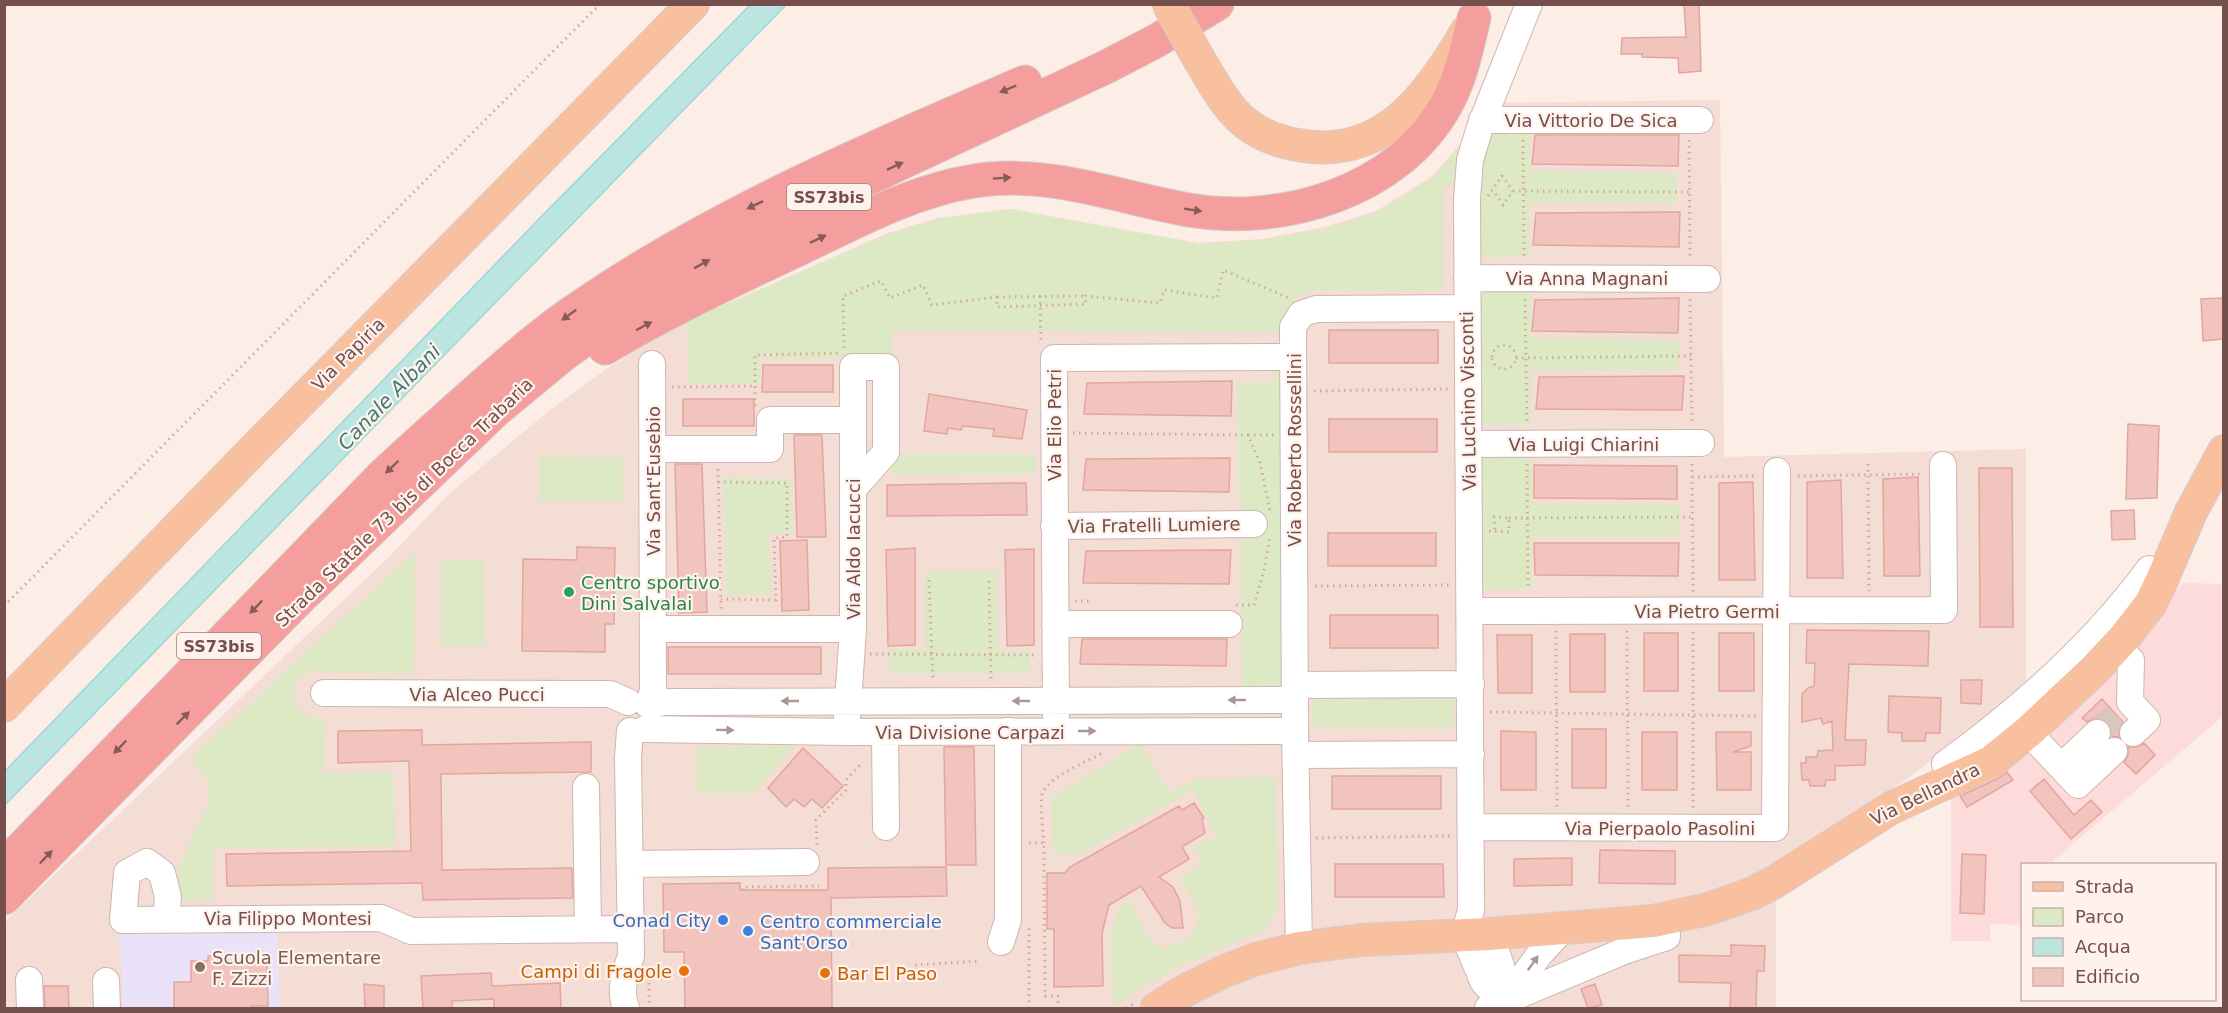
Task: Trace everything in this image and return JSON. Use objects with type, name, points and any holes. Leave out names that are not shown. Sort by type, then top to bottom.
[{"type":"highway","name":"Strada Statale 73 bis di Bocca Trabaria","points":[[4,866],[383,475],[435,427],[560,321],[639,269],[747,209],[1097,48],[1179,4]]},
{"type":"highway","name":"Strada Statale 73 bis di Bocca Trabaria","points":[[4,898],[303,595],[469,435],[522,387],[564,354],[627,309],[678,277],[819,202],[1106,67],[1163,37],[1217,4]]},
{"type":"highway","points":[[469,435],[509,412],[578,364],[668,313],[849,225],[936,189],[975,181],[1032,178],[1095,188],[1191,210],[1222,213],[1284,209],[1336,196],[1383,171],[1409,150],[1432,126],[1446,107],[1453,91],[1477,11]]},
{"type":"main road","name":"Via Papiria","points":[[4,706],[98,607],[693,4]]},
{"type":"main road","points":[[1168,4],[1229,106],[1254,129],[1268,137],[1317,148],[1338,147],[1374,136],[1396,122],[1434,83],[1477,11]]},
{"type":"main road","name":"Via Bellandra","points":[[1156,1008],[1225,971],[1256,959],[1299,948],[1354,940],[1563,929],[1666,919],[1708,909],[1762,889],[1891,808],[1991,762],[2028,732],[2068,677],[2115,647],[2151,603],[2190,512],[2223,451]]},
{"type":"street","name":"Via Luchino Visconti","points":[[1476,934],[1471,910],[1467,308],[1470,160],[1482,120],[1529,4]]},
{"type":"street","name":"Via Vittorio De Sica","points":[[1482,120],[1695,120]]},
{"type":"street","name":"Via Anna Magnani","points":[[1467,278],[1698,279]]},
{"type":"street","points":[[1316,309],[1467,308]]},
{"type":"street","name":"Via Roberto Rossellini","points":[[1299,948],[1296,839],[1293,327],[1301,314],[1316,309]]},
{"type":"street","name":"Via Elio Petri","points":[[1056,731],[1054,358],[1293,357]]},
{"type":"street","name":"Via Aldo Iacucci","points":[[848,732],[852,642],[853,367],[886,367],[886,452],[853,489]]},
{"type":"street","name":"Via Sant'Eusebio","points":[[637,714],[653,671],[652,376]]},
{"type":"street","points":[[652,449],[770,449],[770,420],[853,420]]},
{"type":"street","name":"Via Luigi Chiarini","points":[[1468,444],[1696,443]]},
{"type":"street","name":"Via Pietro Germi","points":[[1470,612],[1944,610],[1943,470]]},
{"type":"street","name":"Via Pierpaolo Pasolini","points":[[1471,832],[1557,828],[1775,828],[1777,473]]},
{"type":"street","name":"Via Fratelli Lumiere","points":[[1054,526],[1254,524]]},
{"type":"street","name":"Via Bellandra","points":[[1945,764],[2068,677],[2110,618],[2149,569]]},
{"type":"street","points":[[1055,624],[1229,624]]},
{"type":"street","points":[[653,629],[721,629],[852,642]]},
{"type":"street","points":[[2115,647],[2131,660],[2127,716]]},
{"type":"street","points":[[1295,692],[1471,684]]},
{"type":"street","name":"Via Divisione Carpazi","points":[[637,714],[665,702],[1056,701],[1295,692]]},
{"type":"street","name":"Via Alceo Pucci","points":[[324,693],[610,694],[637,714]]},
{"type":"street","points":[[626,1008],[624,976],[631,956],[628,758],[637,714]]},
{"type":"street","name":"Via Divisione Carpazi","points":[[637,714],[848,732],[1056,731],[1296,743]]},
{"type":"street","points":[[1001,942],[1008,920],[1008,731]]},
{"type":"street","points":[[885,732],[886,827]]},
{"type":"street","points":[[2028,732],[2061,768],[2105,742]]},
{"type":"street","points":[[1296,743],[1471,754]]},
{"type":"street","points":[[586,787],[588,929]]},
{"type":"street","name":"Via Filippo Montesi","points":[[166,919],[168,897],[162,873],[147,862],[127,873],[123,920],[381,918],[411,931],[631,928]]},
{"type":"street","points":[[630,864],[806,862]]},
{"type":"street","points":[[1500,1006],[1624,951],[1667,937],[1666,919]]},
{"type":"street","points":[[1500,1006],[1539,955],[1563,929]]},
{"type":"street","points":[[1476,934],[1477,967],[1482,982],[1500,1006]]},
{"type":"street","points":[[1476,934],[1503,967],[1500,1006]]},
{"type":"street","points":[[631,956],[640,976],[638,1008]]},
{"type":"street","points":[[29,980],[30,1008]]},
{"type":"street","points":[[106,981],[107,1008]]},
{"type":"path","points":[[4,606],[600,4]]},
{"type":"path","points":[[1523,120],[1528,611]]},
{"type":"path","points":[[1693,828],[1692,477],[1696,443],[1691,356],[1698,279],[1689,192],[1695,120]]},
{"type":"path","points":[[1467,220],[1502,176],[1513,191]]},
{"type":"path","points":[[1493,190],[1503,205],[1513,191]]},
{"type":"path","points":[[1513,191],[1689,192]]},
{"type":"path","points":[[755,407],[755,355],[844,353],[843,296],[881,281],[890,298],[923,285],[932,305],[997,297],[1085,296],[1160,303],[1164,290],[1217,298],[1222,270],[1316,309]]},
{"type":"path","points":[[997,297],[997,307],[1086,304],[1085,296]]},
{"type":"path","points":[[1505,345],[1512,348],[1516,358],[1513,366],[1502,369],[1495,365],[1492,357],[1495,350],[1505,345]]},
{"type":"path","points":[[1516,358],[1691,356]]},
{"type":"path","points":[[652,376],[755,386]]},
{"type":"path","points":[[1294,392],[1468,388]]},
{"type":"path","points":[[718,449],[721,629]]},
{"type":"path","points":[[1868,464],[1869,610]]},
{"type":"path","points":[[1692,477],[1777,473],[1868,475],[1943,470]]},
{"type":"path","points":[[718,482],[787,483],[788,537],[774,538],[776,600],[721,599]]},
{"type":"path","points":[[1495,531],[1494,517],[1692,518]]},
{"type":"path","points":[[1469,531],[1509,532],[1509,518]]},
{"type":"path","points":[[929,580],[933,701]]},
{"type":"path","points":[[989,581],[992,701]]},
{"type":"path","points":[[1294,586],[1470,585]]},
{"type":"path","points":[[1556,611],[1557,828]]},
{"type":"path","points":[[1626,611],[1628,828]]},
{"type":"path","points":[[852,642],[932,654],[1042,655]]},
{"type":"path","points":[[1482,712],[1777,717]]},
{"type":"path","points":[[1058,1008],[1058,996],[1045,996],[1042,795],[1045,787],[1054,779],[1112,747]]},
{"type":"path","points":[[816,820],[846,790],[846,780],[861,764]]},
{"type":"path","points":[[1296,839],[1471,832]]},
{"type":"path","points":[[1028,843],[1044,843]]},
{"type":"path","points":[[743,890],[743,887],[819,886]]},
{"type":"path","points":[[915,965],[979,961]]},
{"type":"path","points":[[1025,1008],[1029,998]]},
{"type":"shaded area","points":[[1720,100],[1724,457],[2026,449],[2026,689],[1905,780],[1797,850],[1776,899],[1776,1008],[5,1008],[5,922],[390,556],[449,494],[550,410],[612,365],[687,321],[888,233],[937,218],[1010,209],[1199,243],[1262,239],[1324,227],[1376,211],[1431,177],[1462,142],[1486,103]]},
{"type":"shaded area","points":[[2183,583],[2223,584],[2223,716],[2053,863],[2021,863],[2021,925],[1990,924],[1990,941],[1951,941],[1951,789],[2132,640]]},
{"type":"shaded area","name":"Scuola Elementare F. Zizzi","points":[[119,924],[277,925],[280,1008],[123,1008]]},
{"type":"green space","points":[[1491,123],[1530,123],[1531,171],[1677,173],[1677,203],[1530,203],[1530,257],[1481,257],[1480,156]]},
{"type":"green space","points":[[1463,143],[1456,185],[1443,187],[1444,290],[1309,291],[1292,302],[1289,307],[1285,332],[892,331],[893,357],[760,359],[760,383],[689,384],[687,321],[889,234],[938,219],[1010,209],[1199,244],[1262,240],[1324,229],[1376,213],[1432,178]]},
{"type":"green space","points":[[1481,289],[1531,289],[1532,338],[1679,340],[1678,370],[1531,371],[1531,424],[1482,424]]},
{"type":"green space","points":[[1276,370],[1280,373],[1282,682],[1275,686],[1242,686],[1237,383],[1274,382]]},
{"type":"green space","points":[[890,454],[1035,454],[1035,474],[891,475]]},
{"type":"green space","points":[[1531,454],[1533,504],[1679,505],[1679,536],[1532,536],[1532,589],[1482,589],[1481,455]]},
{"type":"green space","points":[[539,456],[623,457],[623,501],[539,500]]},
{"type":"green space","points":[[723,477],[791,479],[793,533],[769,533],[772,595],[726,595]]},
{"type":"green space","points":[[415,552],[414,673],[335,673],[313,669],[296,682],[294,703],[306,716],[326,720],[323,773],[393,772],[396,846],[214,848],[213,901],[179,900],[178,868],[209,804],[207,778],[191,758]]},
{"type":"green space","points":[[441,560],[483,560],[484,646],[441,646]]},
{"type":"green space","points":[[925,571],[997,571],[998,651],[1030,651],[1030,673],[889,674],[889,649],[925,649]]},
{"type":"green space","points":[[1318,695],[1450,695],[1454,700],[1454,725],[1447,728],[1317,728],[1313,725],[1313,698]]},
{"type":"green space","points":[[1141,743],[1169,793],[1196,779],[1276,777],[1278,911],[1262,931],[1181,965],[1144,986],[1113,1008],[1110,934],[1119,908],[1129,900],[1148,936],[1163,949],[1193,936],[1199,913],[1180,877],[1204,864],[1195,848],[1217,836],[1193,790],[1079,854],[1054,854],[1051,798]]},
{"type":"green space","points":[[795,746],[753,793],[696,793],[696,747]]},
{"type":"water","name":"Canale Albani","points":[[750,5],[786,5],[5,805],[5,771],[537,221]]},
{"type":"building","points":[[1684,4],[1699,4],[1701,71],[1679,73],[1678,58],[1621,54],[1622,38],[1686,37]]},
{"type":"building","points":[[1535,135],[1679,135],[1678,166],[1532,164]]},
{"type":"building","points":[[1680,212],[1679,247],[1533,245],[1536,213]]},
{"type":"building","points":[[1679,298],[1678,333],[1532,331],[1535,300]]},
{"type":"building","points":[[2223,298],[2223,339],[2203,341],[2201,299]]},
{"type":"building","points":[[1329,330],[1438,330],[1438,363],[1329,363]]},
{"type":"building","points":[[763,365],[833,365],[833,392],[762,392]]},
{"type":"building","points":[[1684,376],[1682,410],[1536,409],[1539,377]]},
{"type":"building","points":[[1232,381],[1231,416],[1084,414],[1087,383]]},
{"type":"building","points":[[929,394],[1027,410],[1022,439],[993,436],[994,429],[963,426],[961,430],[948,428],[947,434],[924,431]]},
{"type":"building","points":[[683,399],[754,399],[754,426],[683,426]]},
{"type":"building","points":[[1329,419],[1437,419],[1437,452],[1329,452]]},
{"type":"building","points":[[2128,424],[2159,426],[2157,498],[2126,499]]},
{"type":"building","points":[[794,435],[822,435],[826,537],[797,537]]},
{"type":"building","points":[[1230,458],[1229,492],[1083,490],[1086,459]]},
{"type":"building","points":[[675,464],[702,464],[707,612],[679,613]]},
{"type":"building","points":[[1534,465],[1677,466],[1677,499],[1534,498]]},
{"type":"building","points":[[1979,468],[2012,468],[2013,627],[1980,627]]},
{"type":"building","points":[[1918,477],[1920,576],[1884,576],[1883,479]]},
{"type":"building","points":[[1841,480],[1843,578],[1807,578],[1807,482]]},
{"type":"building","points":[[1753,482],[1755,580],[1719,580],[1719,483]]},
{"type":"building","points":[[1026,483],[1027,515],[887,516],[887,485]]},
{"type":"building","points":[[2134,510],[2135,539],[2112,540],[2111,511]]},
{"type":"building","points":[[1328,533],[1436,533],[1436,566],[1328,566]]},
{"type":"building","points":[[807,540],[809,610],[782,611],[780,541]]},
{"type":"building","points":[[1534,543],[1679,543],[1678,576],[1535,575]]},
{"type":"building","name":"Centro sportivo Dini Salvalai","points":[[577,547],[615,548],[614,624],[605,624],[605,652],[522,651],[523,559],[577,560]]},
{"type":"building","points":[[915,548],[915,645],[888,646],[886,550]]},
{"type":"building","points":[[1034,549],[1034,645],[1007,646],[1005,550]]},
{"type":"building","points":[[1231,550],[1229,584],[1083,583],[1086,551]]},
{"type":"building","points":[[1330,615],[1438,615],[1438,648],[1330,648]]},
{"type":"building","points":[[1807,630],[1929,631],[1928,666],[1849,664],[1845,740],[1866,740],[1865,765],[1835,766],[1835,780],[1826,780],[1825,786],[1810,786],[1809,780],[1802,780],[1801,763],[1806,763],[1806,757],[1817,757],[1818,751],[1833,750],[1832,721],[1823,724],[1821,718],[1802,722],[1802,694],[1814,686],[1815,663],[1806,663]]},
{"type":"building","points":[[1644,633],[1678,633],[1678,691],[1644,691]]},
{"type":"building","points":[[1719,633],[1754,633],[1754,691],[1719,691]]},
{"type":"building","points":[[1570,634],[1605,634],[1605,692],[1570,692]]},
{"type":"building","points":[[1497,635],[1532,635],[1532,693],[1498,693]]},
{"type":"building","points":[[1082,639],[1227,639],[1226,666],[1080,664]]},
{"type":"building","points":[[668,647],[821,647],[821,674],[668,674]]},
{"type":"building","points":[[1961,680],[1982,680],[1981,704],[1961,703]]},
{"type":"building","points":[[1889,696],[1941,698],[1940,733],[1926,733],[1925,741],[1902,741],[1902,733],[1888,732]]},
{"type":"building","points":[[2102,699],[2123,722],[2119,729],[2119,737],[2111,736],[2108,723],[2102,719],[2094,718],[2087,722],[2082,718]]},
{"type":"building","points":[[1572,729],[1606,729],[1606,788],[1572,788]]},
{"type":"building","points":[[422,730],[422,745],[591,742],[591,772],[441,774],[442,870],[572,868],[573,898],[423,900],[422,883],[227,886],[226,854],[411,851],[409,761],[338,763],[338,731]]},
{"type":"building","points":[[1501,731],[1536,732],[1536,790],[1501,790]]},
{"type":"building","points":[[1642,732],[1677,732],[1677,790],[1642,790]]},
{"type":"building","points":[[1716,732],[1751,732],[1751,746],[1733,752],[1751,752],[1751,790],[1717,790]]},
{"type":"building","points":[[2144,743],[2155,755],[2136,774],[2124,762],[2128,755],[2128,747],[2137,747]]},
{"type":"building","points":[[944,747],[974,747],[976,865],[946,865]]},
{"type":"building","points":[[803,748],[843,786],[822,808],[812,799],[804,807],[794,799],[786,807],[768,788]]},
{"type":"building","points":[[2007,772],[2013,780],[1967,807],[1960,796]]},
{"type":"building","points":[[1332,776],[1441,776],[1441,809],[1332,809]]},
{"type":"building","points":[[2044,779],[2074,815],[2091,800],[2102,812],[2071,839],[2030,791]]},
{"type":"building","points":[[1194,803],[1204,818],[1202,819],[1205,833],[1182,847],[1189,859],[1159,877],[1173,887],[1180,901],[1183,928],[1172,928],[1165,923],[1141,886],[1109,905],[1102,933],[1103,986],[1054,987],[1054,929],[1047,929],[1047,873],[1065,873],[1070,867],[1179,806],[1182,810]]},
{"type":"building","points":[[1600,850],[1675,851],[1675,884],[1599,883]]},
{"type":"building","points":[[1962,854],[1986,855],[1984,914],[1960,913]]},
{"type":"building","points":[[1572,858],[1572,885],[1514,886],[1514,859]]},
{"type":"building","points":[[1335,864],[1443,864],[1444,897],[1335,897]]},
{"type":"building","name":"Centro commerciale Sant'Orso","points":[[946,867],[947,896],[831,898],[832,1008],[685,1008],[684,952],[664,952],[663,884],[740,883],[740,890],[828,890],[828,868]]},
{"type":"building","points":[[1731,945],[1765,946],[1764,971],[1757,971],[1756,1008],[1730,1008],[1731,983],[1679,982],[1679,955],[1731,956]]},
{"type":"building","points":[[208,956],[228,956],[228,961],[267,961],[268,1006],[174,1008],[174,982],[191,982],[191,961],[208,961]]},
{"type":"building","points":[[491,973],[492,986],[560,983],[561,1008],[494,1008],[494,999],[452,1001],[452,1008],[423,1008],[421,976]]},
{"type":"building","points":[[364,984],[384,986],[384,1008],[365,1008]]},
{"type":"building","points":[[1595,984],[1602,1005],[1588,1008],[1581,989]]},
{"type":"building","points":[[44,986],[68,986],[69,1008],[45,1008]]},
{"type":"tunnel","points":[[2097,733],[2117,714]]},
{"type":"place","name":"Centro sportivo Dini Salvalai","points":[[569,592]]},
{"type":"place","name":"Conad City","points":[[723,920]]},
{"type":"place","name":"Centro commerciale Sant'Orso","points":[[748,931]]},
{"type":"place","name":"Scuola Elementare F. Zizzi","points":[[200,967]]},
{"type":"place","name":"Campi di Fragole","points":[[684,971]]},
{"type":"place","name":"Bar El Paso","points":[[825,973]]}]
